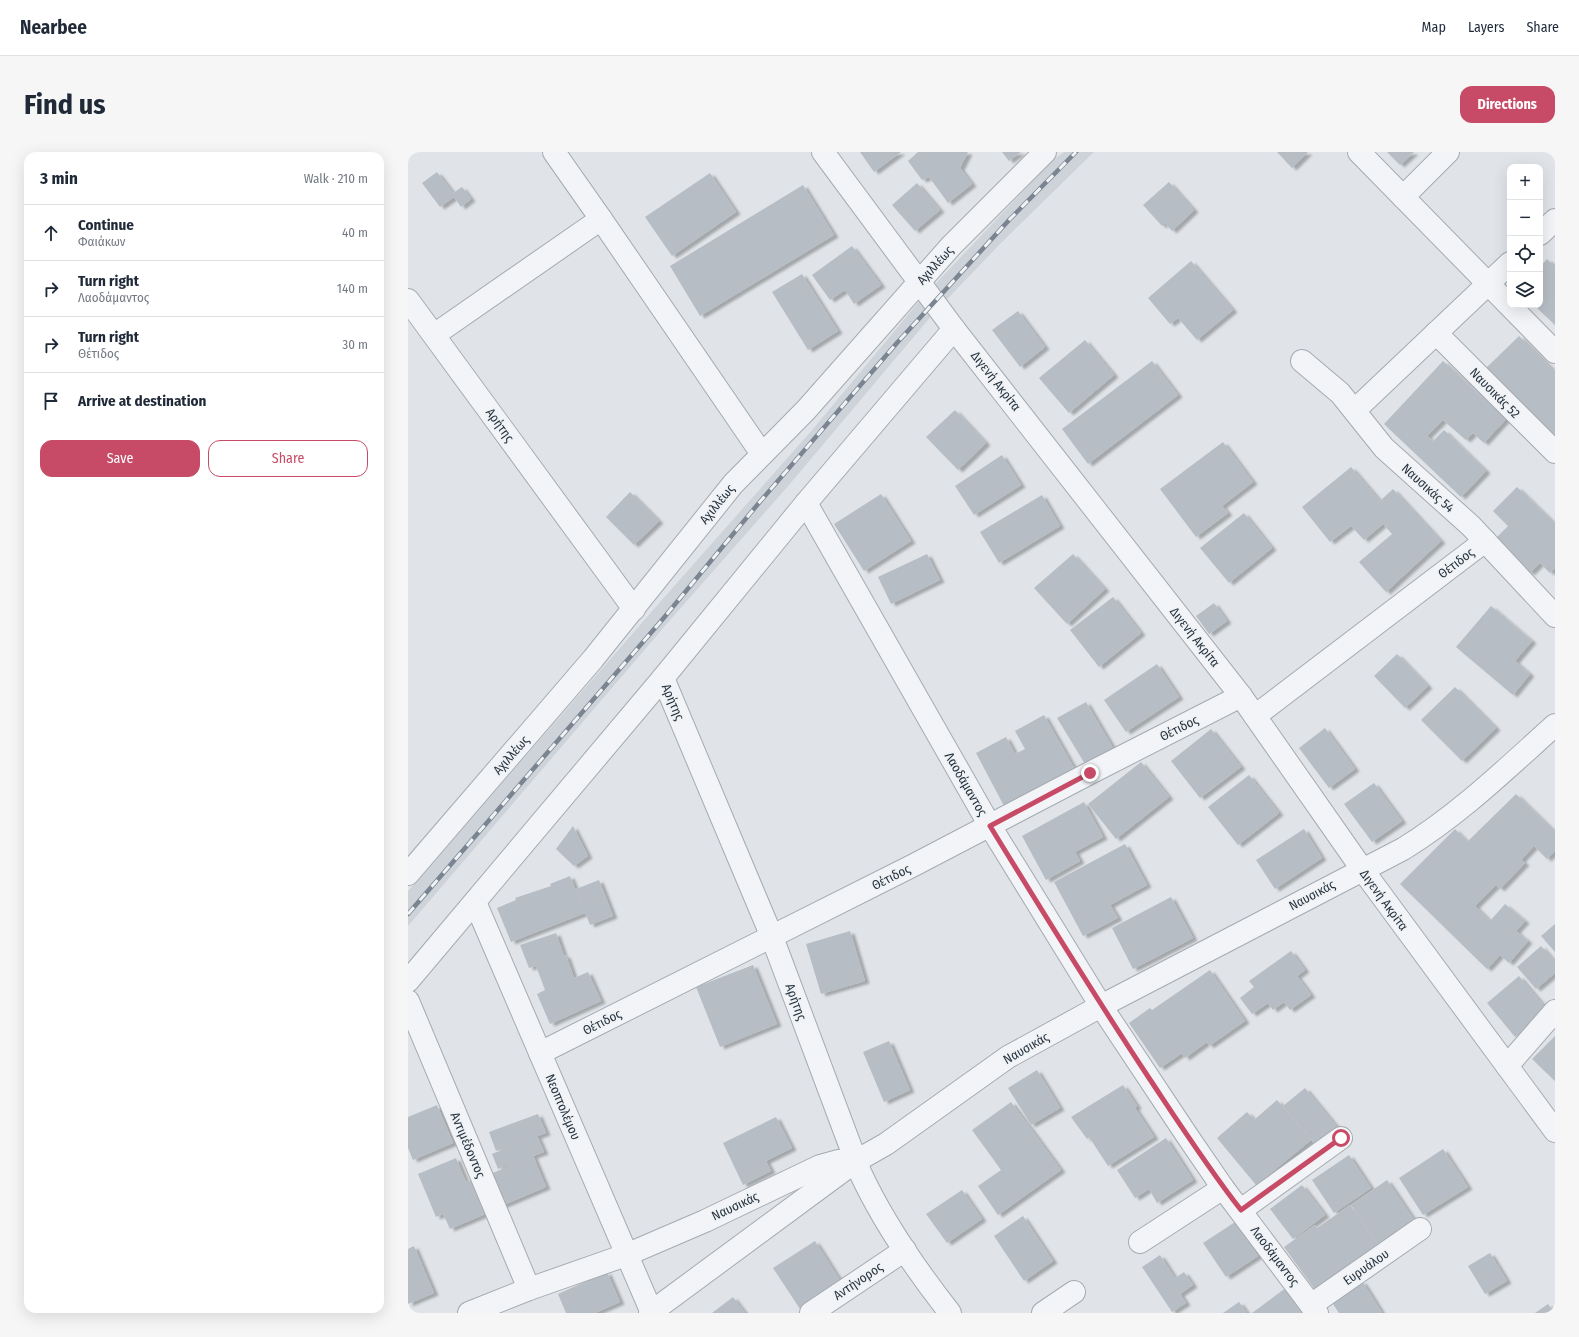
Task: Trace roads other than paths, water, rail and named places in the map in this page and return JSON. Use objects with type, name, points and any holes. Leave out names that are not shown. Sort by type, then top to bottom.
[{"type":"street","points":[[554,152],[762,454]]},
{"type":"street","name":"Διγενή Ακρίτα","points":[[823,152],[954,329],[1241,696],[1362,869],[1555,1131]]},
{"type":"street","name":"Αχιλλέως","points":[[408,874],[593,660],[733,484],[806,410],[957,241],[1045,152]]},
{"type":"street","points":[[1360,152],[1555,352]]},
{"type":"street","points":[[1403,197],[1448,152]]},
{"type":"street","points":[[434,334],[601,219]]},
{"type":"street","points":[[1543,231],[1555,220]]},
{"type":"street","points":[[1355,410],[1507,266]]},
{"type":"street","name":"Αρήτης","points":[[408,300],[634,609]]},
{"type":"street","points":[[408,981],[663,678],[806,503],[954,329]]},
{"type":"street","name":"Ναυσικάς 52","points":[[1436,333],[1555,452]]},
{"type":"street","name":"Ναυσικάς 54","points":[[1302,361],[1340,393],[1355,410],[1372,435],[1384,448],[1471,526],[1555,616]]},
{"type":"street","name":"Λαοδάμαντος","points":[[806,503],[990,826],[1101,1006],[1223,1188],[1314,1309]]},
{"type":"street","name":"Θέτιδος","points":[[1255,716],[1485,541]]},
{"type":"street","name":"Αρήτης","points":[[663,678],[772,936],[856,1161],[870,1192],[905,1250],[950,1313]]},
{"type":"street","name":"Θέτιδος","points":[[540,1053],[990,826],[1241,696]]},
{"type":"street","name":"Ναυσικάς","points":[[469,1313],[529,1289],[626,1255],[820,1166],[838,1161],[856,1161],[886,1144],[1008,1057],[1101,1006],[1403,848],[1435,828],[1555,725]]},
{"type":"street","name":"Νεοπτολέμου","points":[[475,902],[651,1312]]},
{"type":"street","name":"Αντιμέδοντος","points":[[408,1001],[529,1289]]},
{"type":"street","points":[[1507,1066],[1555,1011]]},
{"type":"street","points":[[1241,1210],[1341,1138]]},
{"type":"street","points":[[651,1312],[856,1161]]},
{"type":"street","points":[[1140,1242],[1223,1188]]},
{"type":"street","name":"Ευρυάλου","points":[[1314,1309],[1420,1228]]},
{"type":"street","name":"Αντήνορος","points":[[811,1313],[905,1250]]},
{"type":"street","points":[[1043,1313],[1074,1292]]},
{"type":"railway","points":[[408,914],[662,620],[758,504],[896,344],[1010,219],[1076,152]]}]
